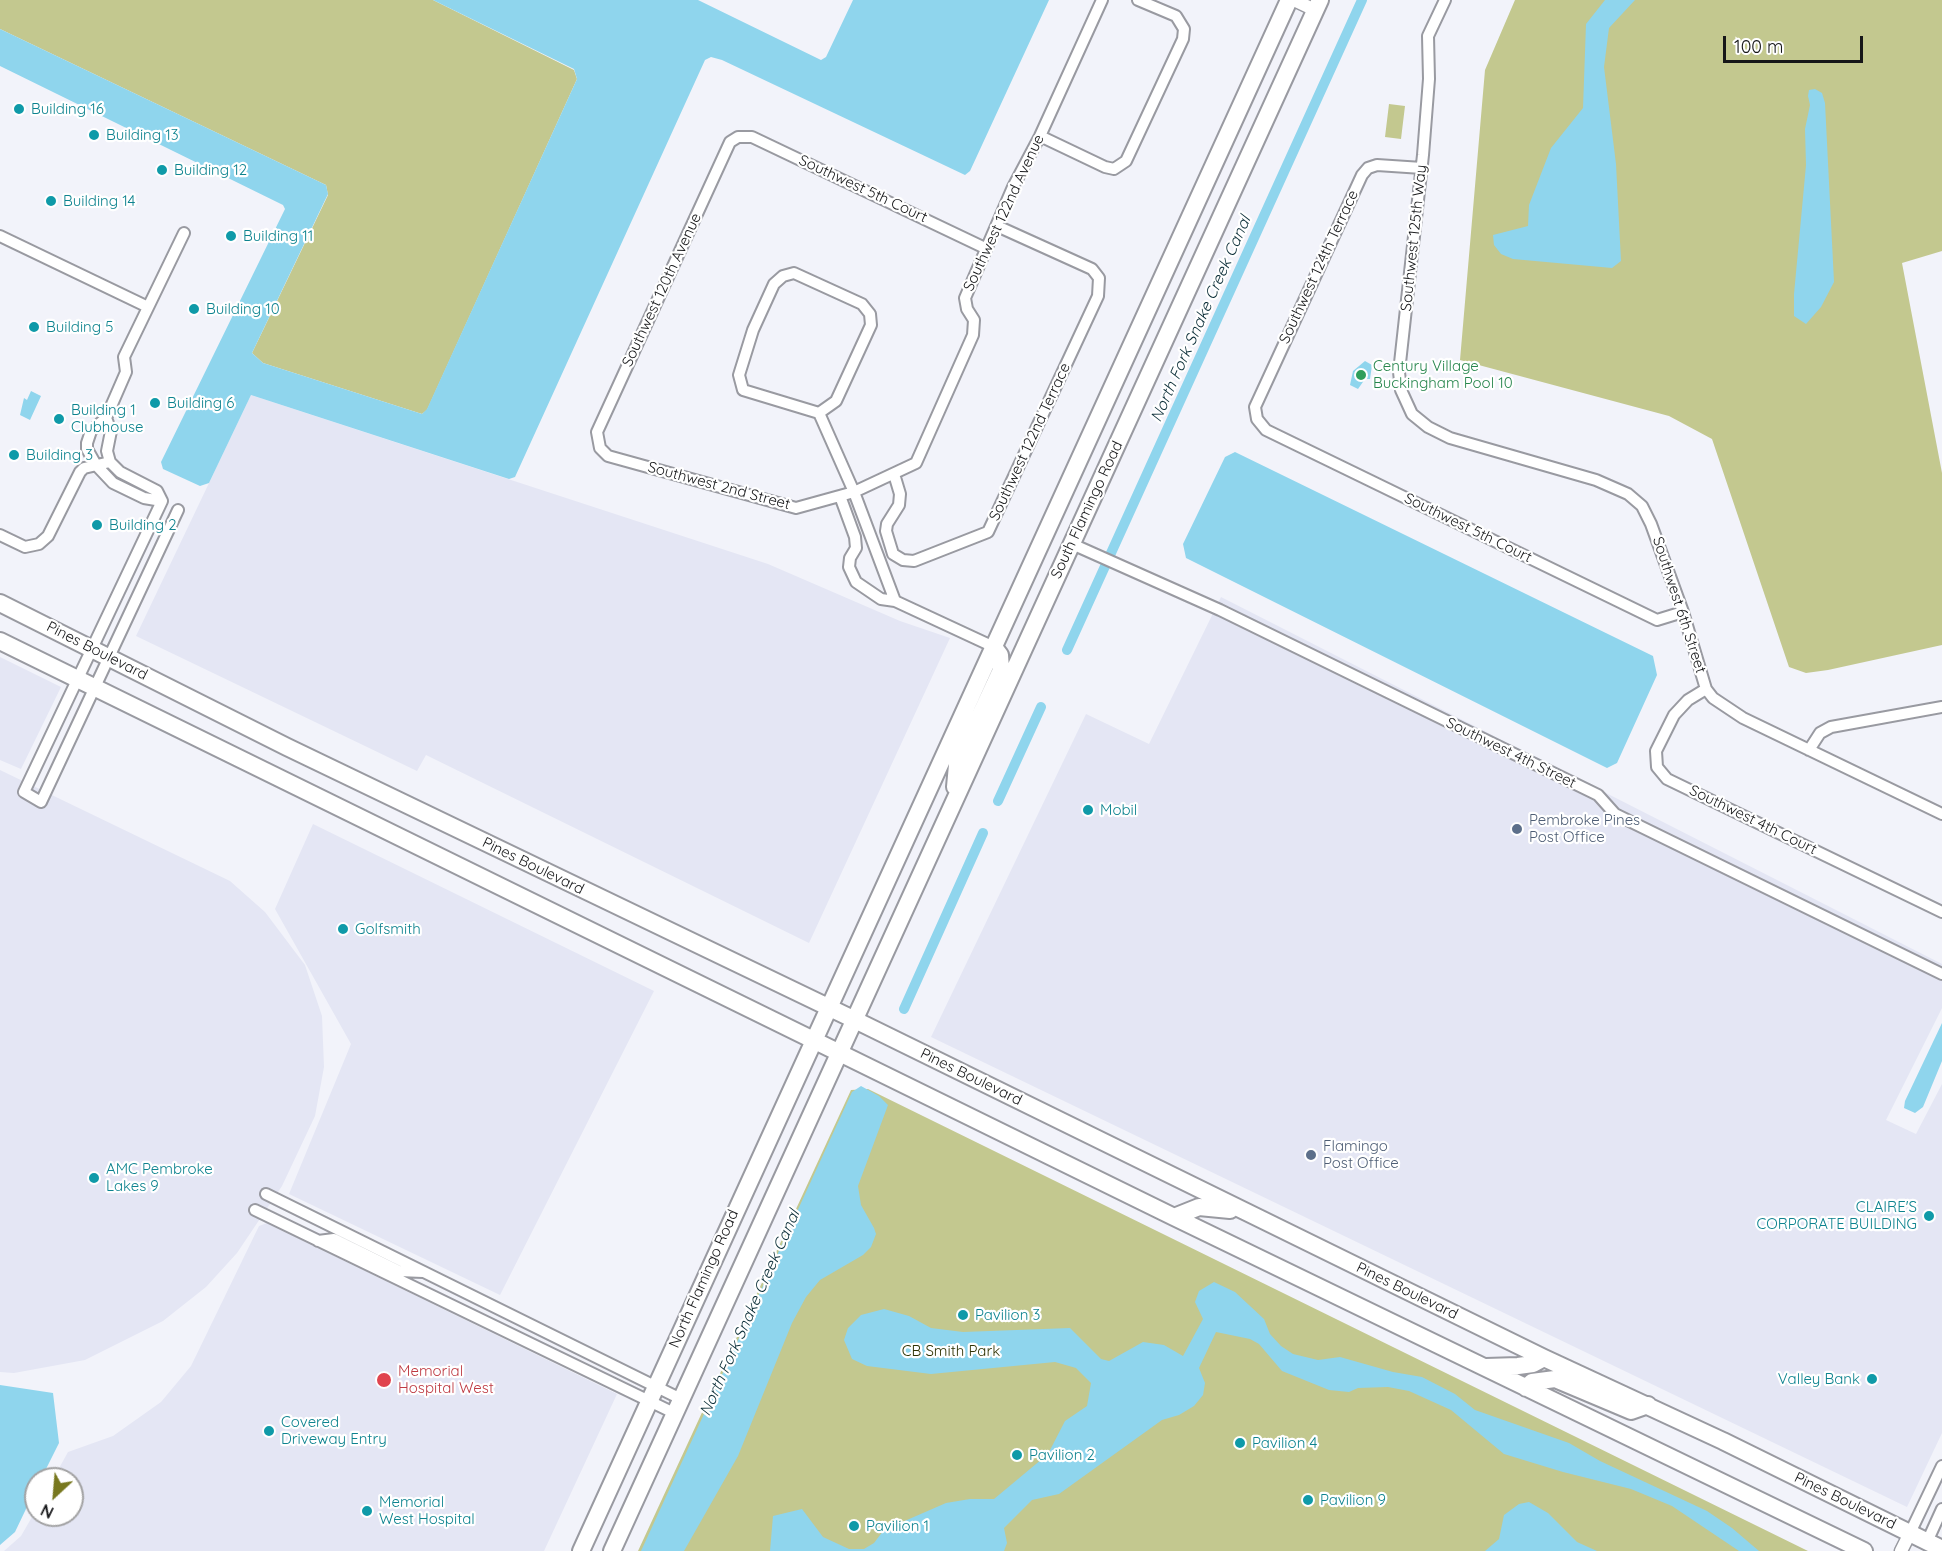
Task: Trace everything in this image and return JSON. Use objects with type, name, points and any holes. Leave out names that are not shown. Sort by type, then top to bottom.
[{"type":"highway","name":"South Flamingo Road","points":[[828,1008],[1291,0]]},
{"type":"highway","name":"South Flamingo Road","points":[[855,1020],[1317,5]]},
{"type":"highway","name":"Pines Boulevard","points":[[0,603],[287,747],[855,1020],[1240,1211],[1544,1358],[1648,1405],[1910,1533],[1931,1547]]},
{"type":"highway","points":[[0,641],[1174,1217],[1864,1551]]},
{"type":"highway","points":[[954,800],[957,765],[1001,670],[1000,656],[994,647]]},
{"type":"highway","name":"North Flamingo Road","points":[[581,1551],[828,1008]]},
{"type":"highway","name":"North Flamingo Road","points":[[612,1551],[855,1020]]},
{"type":"highway","points":[[1174,1217],[1199,1207],[1240,1211]]},
{"type":"highway","points":[[1482,1367],[1518,1366],[1544,1358]]},
{"type":"highway","points":[[1526,1388],[1532,1382],[1556,1380],[1630,1411],[1648,1405]]},
{"type":"street","name":"Southwest 122nd Avenue","points":[[854,492],[916,464],[973,335],[975,320],[967,309],[965,298],[1013,187],[1040,136],[1102,0]]},
{"type":"street","points":[[1040,136],[1106,167],[1114,169],[1126,161],[1183,39],[1184,29],[1176,16],[1138,0]]},
{"type":"street","points":[[1291,0],[1317,5]]},
{"type":"street","name":"Southwest 125th Way","points":[[1413,414],[1401,390],[1399,372],[1422,168],[1429,79],[1428,36],[1445,0]]},
{"type":"street","name":"Southwest 5th Court","points":[[738,137],[752,137],[986,248]]},
{"type":"street","name":"Southwest 120th Avenue","points":[[600,448],[597,432],[730,142],[738,137]]},
{"type":"street","name":"Southwest 124th Terrace","points":[[1257,419],[1255,406],[1362,175],[1368,168],[1377,165],[1422,168]]},
{"type":"street","name":"Southwest 122nd Terrace","points":[[894,474],[900,494],[899,505],[887,524],[886,531],[893,554],[903,560],[914,561],[988,532],[1098,296],[1098,278],[1092,269],[996,226]]},
{"type":"street","points":[[162,501],[144,498],[113,483],[96,465],[87,449],[87,442],[91,431],[106,418],[126,372],[124,357],[184,233]]},
{"type":"street","points":[[0,236],[148,308]]},
{"type":"street","points":[[794,273],[862,304],[870,314],[871,326],[836,401],[819,412],[743,390],[739,375],[753,330],[774,284],[783,276],[794,273]]},
{"type":"street","points":[[819,412],[854,492],[895,601]]},
{"type":"street","name":"Southwest 6th Street","points":[[1413,414],[1428,428],[1450,438],[1596,480],[1628,494],[1642,506],[1652,524],[1683,612],[1706,689],[1726,708],[1942,814]]},
{"type":"street","points":[[106,418],[111,431],[107,451],[110,462],[120,472],[156,491],[162,501]]},
{"type":"street","name":"Southwest 5th Court","points":[[1257,419],[1266,429],[1657,620],[1683,612]]},
{"type":"street","name":"Southwest 2nd Street","points":[[600,448],[608,456],[796,508],[854,492]]},
{"type":"street","points":[[0,536],[25,548],[44,541],[76,477],[84,468],[110,462]]},
{"type":"street","points":[[840,496],[855,537],[856,548],[850,558],[851,574],[867,591],[881,599],[895,601],[994,647]]},
{"type":"street","points":[[162,501],[24,792],[41,802],[96,688],[107,656],[177,510]]},
{"type":"street","name":"Southwest 4th Street","points":[[1072,544],[1227,614],[1598,795],[1615,814],[1942,974]]},
{"type":"street","name":"Southwest 4th Court","points":[[1706,689],[1688,700],[1674,715],[1656,751],[1657,767],[1667,779],[1942,912]]},
{"type":"street","points":[[1809,750],[1815,738],[1824,729],[1942,707]]},
{"type":"street","points":[[266,1194],[424,1272],[677,1406]]},
{"type":"street","points":[[255,1210],[318,1241],[399,1271],[424,1272]]},
{"type":"street","points":[[347,1250],[677,1406]]},
{"type":"street","points":[[1901,1551],[1942,1466]]},
{"type":"street","points":[[1931,1547],[1942,1509]]},
{"type":"shaded area","points":[[251,395],[768,564],[900,621],[950,638],[809,943],[426,755],[417,771],[136,636]]},
{"type":"shaded area","points":[[1221,597],[1942,964],[1942,1008],[1886,1120],[1916,1134],[1942,1084],[1942,1433],[1907,1507],[931,1037],[1086,714],[1149,744]]},
{"type":"shaded area","points":[[0,657],[61,687],[21,769],[0,760]]},
{"type":"shaded area","points":[[0,770],[230,881],[265,912],[305,965],[322,1016],[324,1067],[315,1116],[282,1186],[237,1253],[206,1287],[163,1321],[85,1360],[14,1373],[0,1372]]},
{"type":"shaded area","points":[[313,824],[654,991],[500,1295],[289,1194],[351,1044],[275,909]]},
{"type":"shaded area","name":"Memorial Hospital West","points":[[267,1223],[617,1394],[544,1551],[4,1551],[21,1536],[26,1527],[84,1527],[84,1467],[60,1467],[68,1452],[113,1436],[161,1402],[191,1366],[259,1226]]},
{"type":"green space","points":[[0,0],[433,0],[574,70],[577,79],[427,410],[422,414],[263,363],[252,353],[328,195],[326,185],[0,29]]},
{"type":"green space","points":[[1515,0],[1942,0],[1942,251],[1902,263],[1942,473],[1942,645],[1828,670],[1806,673],[1789,667],[1712,439],[1669,416],[1460,360],[1485,70]]},
{"type":"green space","points":[[1389,104],[1405,106],[1401,139],[1385,137]]},
{"type":"green space","name":"CB Smith Park","points":[[868,1089],[1808,1551],[638,1551],[851,1090]]},
{"type":"water","points":[[433,0],[698,0],[821,60],[826,57],[853,0],[1049,0],[970,171],[965,175],[722,60],[711,57],[705,60],[515,477],[509,479],[251,395],[209,483],[200,486],[163,469],[161,462],[285,209],[283,205],[0,66],[0,29],[326,185],[328,194],[252,353],[263,363],[422,414],[427,409],[577,79],[574,69]]},
{"type":"water","points":[[1605,0],[1635,0],[1609,28],[1604,67],[1616,164],[1621,261],[1612,268],[1513,259],[1501,254],[1494,245],[1493,235],[1528,226],[1529,205],[1551,148],[1583,108],[1586,24]]},
{"type":"water","points":[[1815,89],[1822,93],[1825,103],[1834,282],[1821,307],[1806,324],[1794,316],[1794,294],[1806,165],[1805,129],[1810,105],[1808,96],[1809,90]]},
{"type":"water","name":"Century Village Buckingham Pool 10","points":[[1365,361],[1372,365],[1370,379],[1365,379],[1358,389],[1350,385],[1353,371]]},
{"type":"water","points":[[31,391],[41,396],[30,420],[20,415],[24,398],[27,400]]},
{"type":"water","points":[[1235,452],[1653,656],[1657,675],[1617,763],[1607,768],[1186,558],[1183,544],[1225,457]]},
{"type":"water","points":[[1942,1023],[1942,1061],[1923,1107],[1915,1113],[1904,1108],[1905,1101]]},
{"type":"water","points":[[861,1086],[879,1096],[888,1105],[858,1186],[861,1205],[876,1234],[871,1247],[863,1255],[820,1280],[806,1297],[792,1323],[738,1456],[684,1551],[641,1551],[852,1092]]},
{"type":"water","points":[[1214,1282],[1235,1292],[1264,1319],[1270,1334],[1281,1346],[1293,1354],[1318,1360],[1340,1357],[1393,1372],[1422,1377],[1455,1394],[1475,1410],[1569,1443],[1600,1461],[1707,1511],[1759,1551],[1739,1551],[1672,1506],[1631,1489],[1504,1454],[1451,1410],[1409,1391],[1388,1387],[1358,1388],[1349,1392],[1329,1390],[1282,1371],[1259,1344],[1250,1339],[1216,1332],[1199,1368],[1205,1383],[1203,1395],[1194,1406],[1179,1415],[1162,1420],[1059,1494],[1032,1500],[1004,1528],[1007,1543],[1004,1551],[770,1551],[773,1516],[802,1509],[823,1537],[849,1549],[864,1549],[874,1543],[883,1531],[892,1531],[900,1523],[946,1503],[970,1499],[994,1499],[1048,1454],[1065,1421],[1087,1406],[1091,1383],[1076,1368],[1055,1362],[931,1374],[867,1366],[852,1359],[844,1340],[848,1328],[861,1315],[884,1309],[909,1316],[931,1328],[963,1332],[1070,1328],[1101,1359],[1109,1361],[1143,1342],[1164,1345],[1183,1356],[1203,1319],[1195,1302],[1199,1291]]},
{"type":"water","points":[[0,1385],[53,1393],[59,1443],[47,1467],[24,1467],[24,1513],[15,1532],[0,1545]]},
{"type":"water","points":[[1529,1502],[1548,1513],[1577,1542],[1597,1551],[1485,1551],[1499,1539],[1504,1515],[1519,1504]]},
{"type":"waterway","name":"North Fork Snake Creek Canal","points":[[1067,650],[1362,0]]},
{"type":"waterway","name":"North Fork Snake Creek Canal","points":[[998,801],[1041,707]]},
{"type":"waterway","name":"North Fork Snake Creek Canal","points":[[904,1009],[983,833]]},
{"type":"place","name":"Building 16","points":[[19,109]]},
{"type":"place","name":"Building 13","points":[[94,135]]},
{"type":"place","name":"Building 12","points":[[162,170]]},
{"type":"place","name":"Building 14","points":[[51,201]]},
{"type":"place","name":"Building 11","points":[[231,236]]},
{"type":"place","name":"Building 10","points":[[194,309]]},
{"type":"place","name":"Building 5","points":[[34,327]]},
{"type":"place","name":"Century Village Buckingham Pool 10","points":[[1361,375]]},
{"type":"place","name":"Building 6","points":[[155,403]]},
{"type":"place","name":"Building 1 Clubhouse","points":[[59,419]]},
{"type":"place","name":"Building 3","points":[[14,455]]},
{"type":"place","name":"Building 2","points":[[97,525]]},
{"type":"place","name":"Mobil","points":[[1088,810]]},
{"type":"place","name":"Pembroke Pines Post Office","points":[[1517,829]]},
{"type":"place","name":"Golfsmith","points":[[343,929]]},
{"type":"place","name":"Flamingo Post Office","points":[[1311,1155]]},
{"type":"place","name":"AMC Pembroke Lakes 9","points":[[94,1178]]},
{"type":"place","name":"CLAIRE'S CORPORATE BUILDING","points":[[1929,1216]]},
{"type":"place","name":"Pavilion 3","points":[[963,1315]]},
{"type":"place","name":"Valley Bank","points":[[1872,1379]]},
{"type":"place","name":"Memorial Hospital West","points":[[384,1380]]},
{"type":"place","name":"Covered Driveway Entry","points":[[269,1431]]},
{"type":"place","name":"Pavilion 4","points":[[1240,1443]]},
{"type":"place","name":"Pavilion 2","points":[[1017,1455]]},
{"type":"place","name":"Pavilion 9","points":[[1308,1500]]},
{"type":"place","name":"Memorial West Hospital","points":[[367,1511]]},
{"type":"place","name":"Pavilion 1","points":[[854,1526]]}]
